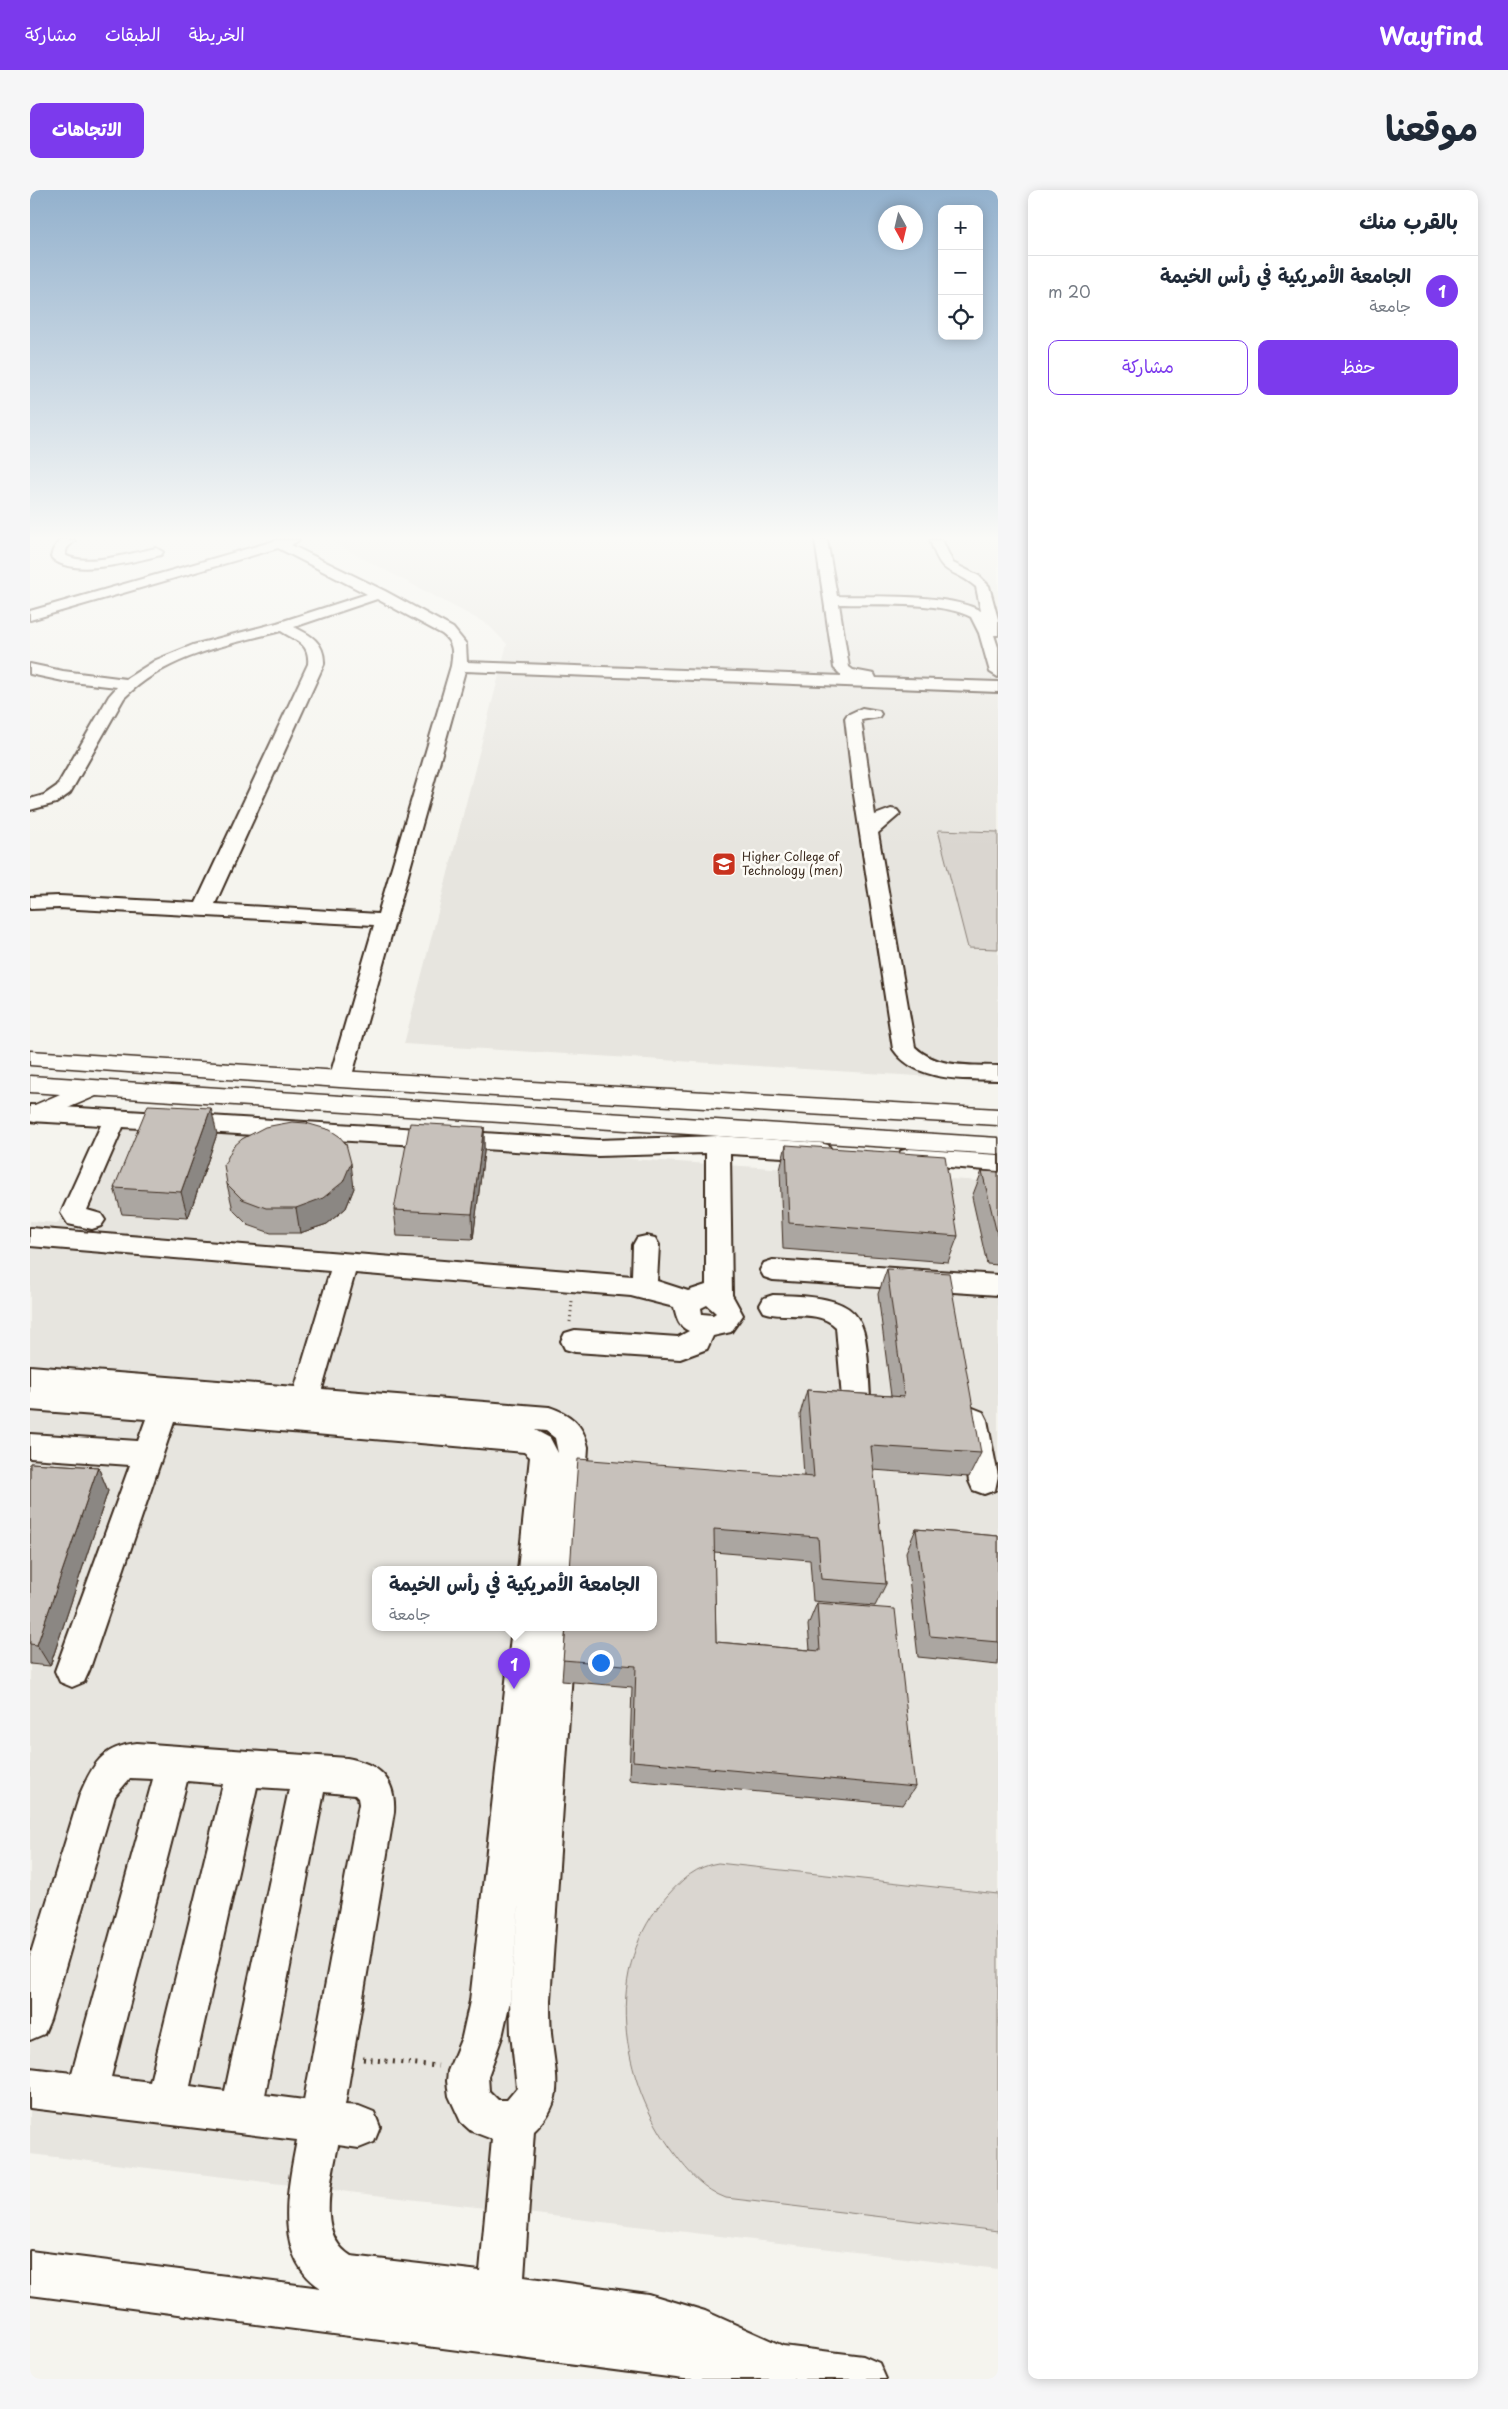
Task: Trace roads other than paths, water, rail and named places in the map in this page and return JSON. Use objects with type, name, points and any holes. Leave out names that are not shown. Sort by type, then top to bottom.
[{"type":"main road","points":[[30,1058],[340,1079],[998,1117]]},
{"type":"main road","points":[[30,1084],[998,1146]]},
{"type":"main road","points":[[32,1114],[94,1088]]},
{"type":"street","points":[[30,805],[50,799],[64,789],[117,696],[127,684],[168,661],[220,642]]},
{"type":"street","points":[[203,908],[316,664],[318,654],[310,642]]},
{"type":"street","points":[[340,1079],[458,666],[461,649],[458,642]]},
{"type":"street","points":[[840,642],[842,668],[848,674],[974,681],[994,677]]},
{"type":"street","points":[[986,642],[994,677]]},
{"type":"street","points":[[458,666],[994,677]]},
{"type":"street","points":[[30,669],[63,676],[127,684]]},
{"type":"street","points":[[873,714],[858,714],[853,718],[871,796],[869,832],[904,1049],[918,1062],[930,1067],[998,1073]]},
{"type":"street","points":[[869,832],[881,819],[891,814]]},
{"type":"street","points":[[30,903],[59,902],[203,908],[384,920]]},
{"type":"street","points":[[32,1114],[598,1148],[718,1144],[998,1163]]},
{"type":"street","points":[[92,1220],[77,1218],[73,1213],[115,1119]]},
{"type":"street","points":[[718,1144],[719,1298]]},
{"type":"street","points":[[30,1237],[574,1281],[644,1288],[690,1302]]},
{"type":"street","points":[[644,1288],[646,1245]]},
{"type":"street","points":[[305,1399],[345,1263]]},
{"type":"street","points":[[773,1270],[998,1285]]},
{"type":"street","points":[[814,1272],[817,1308]]},
{"type":"street","points":[[949,1282],[954,1310]]},
{"type":"street","points":[[703,1295],[719,1298],[725,1302],[730,1315],[721,1325],[705,1327],[691,1320],[687,1307],[690,1302],[703,1295]]},
{"type":"street","points":[[773,1304],[838,1312],[847,1321],[850,1332],[857,1410]]},
{"type":"street","points":[[575,1341],[680,1348],[697,1341],[705,1327]]},
{"type":"street","points":[[30,1377],[526,1417],[557,1422],[569,1433],[581,1466],[565,1566]]},
{"type":"street","points":[[969,1396],[984,1481]]},
{"type":"street","points":[[30,1398],[524,1438],[540,1447],[559,1452],[581,1466]]},
{"type":"street","points":[[72,1671],[164,1409]]},
{"type":"street","points":[[534,1566],[545,1463],[540,1447],[539,1431],[557,1422]]},
{"type":"street","points":[[30,1446],[148,1454]]},
{"type":"street","points":[[528,1631],[490,2001],[480,2041],[469,2069],[467,2082],[469,2095],[482,2115],[498,2122],[514,2120],[524,2113],[532,2104],[537,2093],[538,2080],[532,2045],[530,2000],[559,1631]]},
{"type":"street","points":[[30,2020],[98,1794],[106,1776],[112,1769],[128,1760],[174,1762],[358,1778],[368,1782],[374,1790],[377,1801],[333,2056],[340,2125],[309,2189],[308,2225],[312,2244],[320,2259],[331,2270],[345,2277],[628,2312],[666,2319],[704,2331],[741,2347],[778,2368]]},
{"type":"street","points":[[86,2095],[174,1762]]},
{"type":"street","points":[[165,2104],[244,1768]]},
{"type":"street","points":[[241,2113],[310,1774]]},
{"type":"street","points":[[30,2088],[340,2125]]},
{"type":"street","points":[[500,2296],[514,2120]]},
{"type":"street","points":[[30,2272],[863,2379]]},
{"type":"place","name":"Higher College of Technology (men)","points":[[724,864]]},
{"type":"place","name":"الجامعة الأمريكية في رأس الخيمة","points":[[514,1689]]}]
